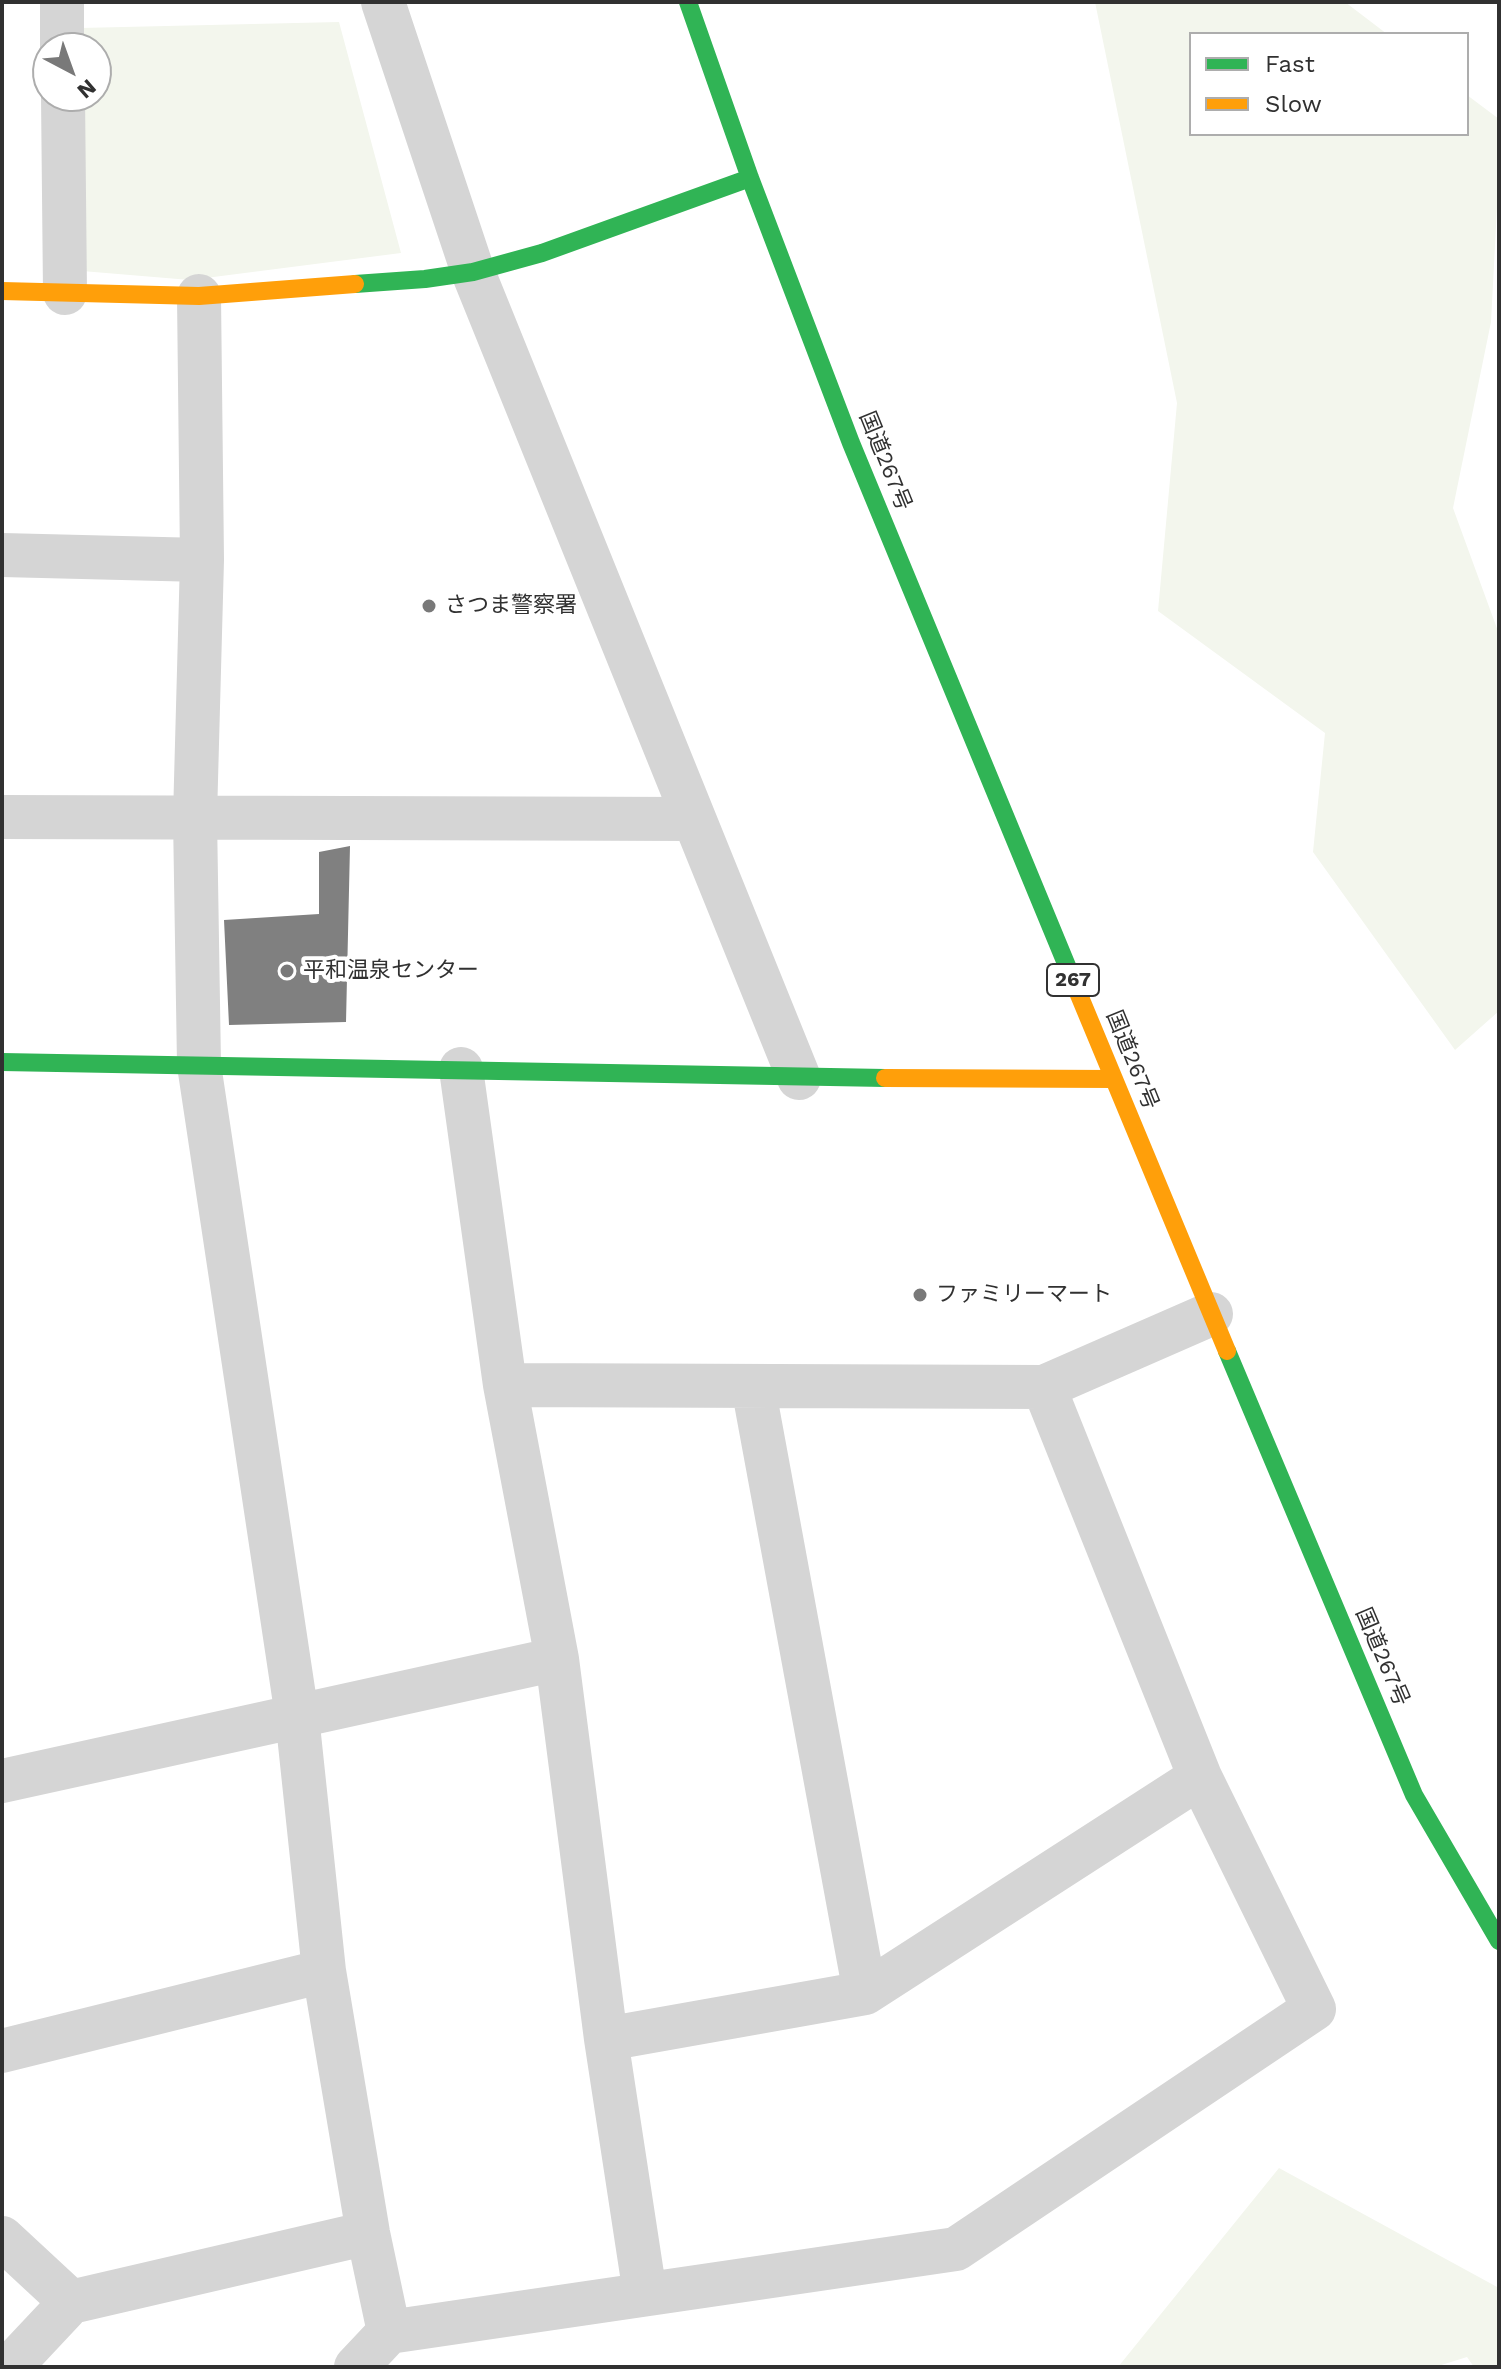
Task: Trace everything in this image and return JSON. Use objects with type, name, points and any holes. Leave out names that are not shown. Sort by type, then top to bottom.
[{"type":"main road","name":"国道267号","points":[[688,2],[750,178],[851,443],[1211,1314],[1414,1795],[1499,1941]]},
{"type":"main road","points":[[2,291],[199,296],[425,279],[473,272],[542,253],[750,178]]},
{"type":"main road","points":[[2,1062],[799,1078],[1114,1079]]},
{"type":"street","points":[[62,2],[62,32]]},
{"type":"street","points":[[383,2],[473,272],[799,1078]]},
{"type":"street","points":[[63,112],[65,293]]},
{"type":"street","points":[[199,296],[202,560],[195,817],[199,1065],[297,1716],[324,1971],[368,2233],[389,2332]]},
{"type":"street","points":[[2,555],[202,560]]},
{"type":"street","points":[[2,817],[694,819]]},
{"type":"street","points":[[461,1069],[505,1385],[557,1659],[606,2039],[645,2294]]},
{"type":"street","points":[[505,1385],[1044,1387],[1211,1314]]},
{"type":"street","points":[[753,1386],[865,1993]]},
{"type":"street","points":[[356,2367],[389,2332],[956,2249],[1314,2009],[1200,1777],[1044,1387]]},
{"type":"street","points":[[2,1781],[557,1659]]},
{"type":"street","points":[[606,2039],[865,1993],[1200,1777]]},
{"type":"street","points":[[2,2051],[324,1971]]},
{"type":"street","points":[[10,2367],[71,2302],[368,2233]]},
{"type":"street","points":[[2,2238],[71,2302]]},
{"type":"shaded area","points":[[1095,2],[1345,2],[1384,32],[1189,32],[1189,136],[1469,136],[1469,96],[1499,119],[1491,322],[1453,508],[1499,634],[1499,1011],[1455,1050],[1313,852],[1325,733],[1158,611],[1177,403]]},
{"type":"shaded area","points":[[339,22],[401,253],[190,280],[82,271],[81,112],[112,112],[112,32],[80,32],[80,28]]},
{"type":"shaded area","points":[[1279,2168],[1499,2288],[1499,2367],[1474,2367],[1467,2357],[1435,2367],[1118,2367]]},
{"type":"building","name":"平和温泉センター","points":[[350,846],[346,1022],[229,1025],[224,920],[319,914],[319,852]]},
{"type":"traffic: fast","points":[[688,2],[750,178],[851,443],[1072,978]]},
{"type":"traffic: fast","points":[[355,284],[473,272],[542,253],[750,178]]},
{"type":"traffic: fast","points":[[2,1062],[885,1078]]},
{"type":"traffic: fast","points":[[1227,1351],[1414,1795],[1499,1941]]},
{"type":"traffic: slow","points":[[2,291],[199,296],[355,284]]},
{"type":"traffic: slow","points":[[1072,978],[1227,1351]]},
{"type":"traffic: slow","points":[[885,1078],[1114,1079]]},
{"type":"place","name":"さつま警察署","points":[[429,606]]},
{"type":"place","name":"平和温泉センター","points":[[287,971]]},
{"type":"place","name":"ファミリーマート","points":[[920,1295]]}]
